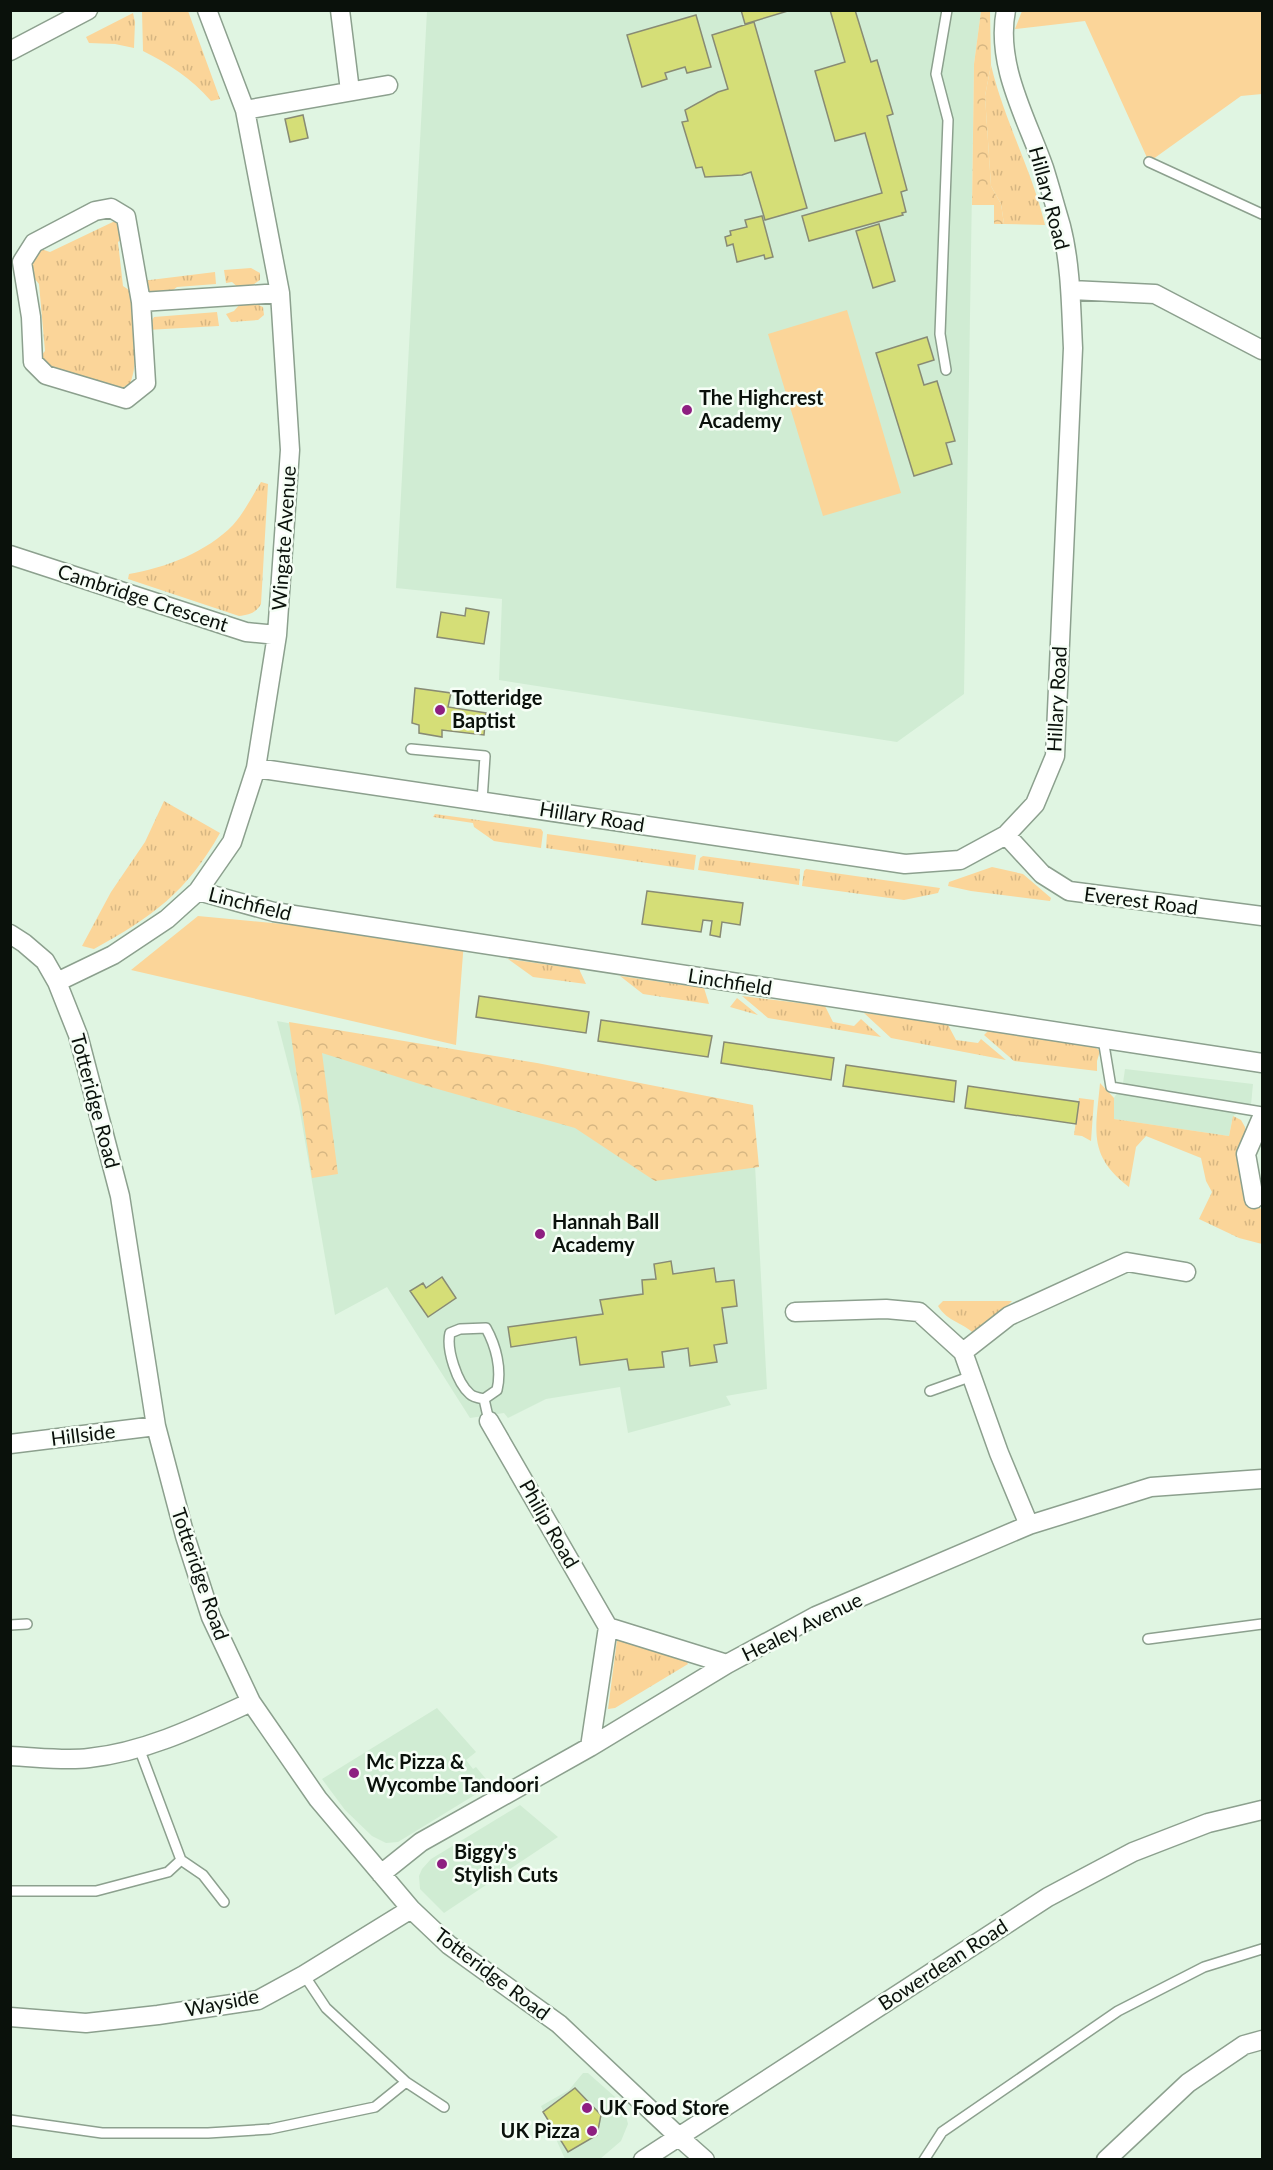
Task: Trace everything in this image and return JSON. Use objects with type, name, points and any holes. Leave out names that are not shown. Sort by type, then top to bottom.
[{"type":"street","points":[[10,51],[88,10]]},
{"type":"street","name":"Wingate Avenue","points":[[57,982],[113,955],[167,919],[198,891],[232,842],[256,768],[277,635],[290,450],[280,293],[245,110],[207,10]]},
{"type":"street","points":[[340,10],[350,92]]},
{"type":"street","name":"Hillary Road","points":[[256,768],[905,864],[960,860],[1006,835],[1035,804],[1055,756],[1072,348],[1071,290],[1059,219],[1044,169],[1009,73],[1003,25],[1006,10]]},
{"type":"street","points":[[245,110],[387,85]]},
{"type":"street","points":[[111,208],[126,217],[141,302],[146,383],[126,399],[46,375],[33,362],[31,317],[22,262],[34,243],[95,211],[111,208]]},
{"type":"street","points":[[1071,290],[1155,294],[1263,350]]},
{"type":"street","points":[[141,302],[280,293]]},
{"type":"street","name":"Cambridge Crescent","points":[[10,555],[246,632],[277,635]]},
{"type":"street","name":"Everest Road","points":[[1006,835],[1042,874],[1069,891],[1263,916]]},
{"type":"street","name":"Linchfield","points":[[198,891],[274,912],[1263,1063]]},
{"type":"street","name":"Totteridge Road","points":[[10,934],[45,961],[57,982],[78,1035],[120,1196],[156,1426],[185,1536],[211,1617],[251,1702],[318,1799],[411,1909],[449,1945],[559,2024],[705,2160]]},
{"type":"street","points":[[1254,1199],[1246,1154],[1263,1117]]},
{"type":"street","points":[[963,1352],[1009,1316],[1127,1262],[1186,1272]]},
{"type":"street","points":[[795,1312],[886,1309],[919,1312],[963,1352],[999,1453],[1029,1526]]},
{"type":"street","name":"Philip Road","points":[[489,1421],[608,1627]]},
{"type":"street","name":"Hillside","points":[[10,1444],[156,1426]]},
{"type":"street","name":"Healey Avenue","points":[[381,1874],[421,1842],[590,1747],[727,1664],[816,1616],[1029,1526],[1151,1487],[1263,1479]]},
{"type":"street","points":[[590,1747],[608,1627],[727,1664]]},
{"type":"street","points":[[10,1756],[88,1759],[139,1748],[198,1727],[251,1702]]},
{"type":"street","name":"Bowerdean Road","points":[[643,2160],[1048,1897],[1133,1852],[1209,1823],[1263,1810]]},
{"type":"street","name":"Wayside","points":[[10,2017],[86,2023],[158,2016],[258,2000],[304,1975],[411,1909]]},
{"type":"street","points":[[1106,2160],[1188,2083],[1244,2045],[1263,2040]]},
{"type":"lane","points":[[946,370],[940,334],[948,120],[936,74],[947,10]]},
{"type":"lane","points":[[1149,162],[1263,214]]},
{"type":"lane","points":[[411,749],[485,756],[482,801]]},
{"type":"lane","points":[[1103,1039],[1111,1087],[1263,1112]]},
{"type":"lane","points":[[486,1328],[492,1339],[500,1376],[497,1390],[484,1399],[469,1394],[463,1384],[453,1364],[448,1340],[450,1333],[460,1329],[486,1328]]},
{"type":"lane","points":[[930,1391],[972,1376]]},
{"type":"lane","points":[[484,1399],[489,1421]]},
{"type":"lane","points":[[10,1624],[27,1624]]},
{"type":"lane","points":[[1148,1640],[1263,1624]]},
{"type":"lane","points":[[139,1748],[181,1860],[203,1875],[224,1902]]},
{"type":"lane","points":[[10,1891],[96,1891],[168,1872],[181,1860]]},
{"type":"lane","points":[[924,2160],[942,2132],[1118,2011],[1204,1967],[1263,1949]]},
{"type":"lane","points":[[304,1975],[326,2008],[406,2082],[444,2107]]},
{"type":"lane","points":[[10,2120],[102,2133],[208,2133],[270,2129],[375,2107],[406,2082]]},
{"type":"shaded area","name":"The Highcrest Academy","points":[[427,11],[981,11],[974,64],[964,694],[897,742],[499,680],[502,599],[396,588]]},
{"type":"shaded area","name":"Hannah Ball Academy","points":[[277,1021],[752,1109],[767,1389],[726,1396],[731,1405],[628,1433],[620,1387],[546,1399],[508,1418],[504,1413],[470,1418],[387,1287],[335,1315],[299,1106]]},
{"type":"shaded area","points":[[1125,1069],[1253,1084],[1251,1105],[1233,1116],[1229,1136],[1113,1119],[1114,1098],[1123,1083]]},
{"type":"shaded area","points":[[437,1708],[476,1752],[466,1760],[473,1769],[476,1767],[491,1785],[398,1842],[386,1843],[372,1836],[345,1810],[322,1779]]},
{"type":"shaded area","points":[[520,1805],[558,1837],[444,1913],[420,1889],[419,1876],[422,1869],[431,1859]]},
{"type":"shaded area","points":[[583,2073],[588,2073],[623,2104],[628,2124],[621,2141],[600,2159],[565,2159],[541,2106],[569,2090]]},
{"type":"green space","points":[[142,11],[188,11],[220,99],[211,101],[179,72],[143,51]]},
{"type":"green space","points":[[981,11],[990,11],[991,65],[985,96],[991,186],[1001,204],[1004,224],[994,224],[994,205],[972,205],[974,64]]},
{"type":"green space","points":[[1022,11],[1262,11],[1262,94],[1241,96],[1149,162],[1085,21],[1015,29]]},
{"type":"green space","points":[[133,13],[134,48],[115,44],[89,43],[86,37]]},
{"type":"green space","points":[[991,65],[1045,225],[1004,224],[1001,204],[991,186],[985,96]]},
{"type":"green space","points":[[117,220],[126,235],[118,242],[123,286],[132,292],[136,351],[130,384],[115,391],[55,376],[39,358],[45,351],[39,284],[30,273],[30,261],[41,249],[50,252]]},
{"type":"green space","points":[[251,268],[260,273],[260,280],[251,286],[241,290],[232,282],[226,283],[224,270]]},
{"type":"green space","points":[[215,272],[216,284],[177,287],[168,294],[157,296],[148,290],[142,281]]},
{"type":"green space","points":[[241,303],[263,307],[264,315],[258,320],[231,322],[226,314],[234,311]]},
{"type":"green space","points":[[847,310],[901,493],[823,516],[768,334]]},
{"type":"green space","points":[[217,312],[219,326],[147,330],[154,317]]},
{"type":"green space","points":[[261,482],[268,484],[261,604],[254,611],[239,616],[128,579],[129,574],[171,563],[198,551],[223,535],[237,520]]},
{"type":"green space","points":[[164,801],[220,833],[195,872],[151,914],[94,949],[82,946],[111,892],[145,842]]},
{"type":"green space","points":[[435,814],[541,829],[543,832],[541,848],[494,841],[474,827],[473,823],[433,817]]},
{"type":"green space","points":[[547,834],[696,855],[694,870],[546,848]]},
{"type":"green space","points":[[703,856],[800,869],[799,885],[698,870],[700,858]]},
{"type":"green space","points":[[992,867],[1023,874],[1051,898],[1050,901],[948,886],[949,882]]},
{"type":"green space","points":[[806,869],[940,888],[938,893],[904,900],[802,886]]},
{"type":"green space","points":[[198,916],[464,941],[456,1045],[131,970]]},
{"type":"green space","points":[[508,959],[579,969],[586,984],[533,977]]},
{"type":"green space","points":[[620,976],[704,988],[709,1004],[643,994]]},
{"type":"green space","points":[[742,996],[825,1006],[833,1022],[854,1026],[861,1019],[881,1037],[768,1018]]},
{"type":"green space","points":[[737,998],[758,1015],[730,1007]]},
{"type":"green space","points":[[864,1013],[947,1023],[956,1040],[978,1043],[981,1039],[1006,1060],[891,1038]]},
{"type":"green space","points":[[289,1022],[537,1063],[753,1105],[759,1167],[655,1181],[575,1128],[420,1084],[322,1053],[338,1174],[312,1178]]},
{"type":"green space","points":[[990,1029],[1092,1045],[1100,1051],[1097,1071],[1014,1061],[984,1035]]},
{"type":"green space","points":[[1100,1083],[1114,1098],[1114,1119],[1229,1136],[1233,1116],[1241,1120],[1245,1127],[1248,1179],[1262,1212],[1262,1244],[1239,1238],[1199,1219],[1212,1192],[1206,1181],[1201,1158],[1146,1136],[1136,1147],[1129,1187],[1116,1175],[1106,1164],[1097,1141]]},
{"type":"green space","points":[[1079,1098],[1094,1100],[1091,1141],[1074,1135]]},
{"type":"green space","points":[[943,1301],[1012,1301],[977,1337],[968,1328],[946,1316],[938,1306]]},
{"type":"green space","points":[[617,1640],[627,1640],[653,1651],[685,1659],[688,1664],[615,1708],[608,1709]]},
{"type":"building","points":[[741,10],[791,10],[745,24]]},
{"type":"building","points":[[830,10],[855,10],[871,62],[877,60],[893,114],[887,116],[907,190],[901,192],[906,212],[902,213],[903,215],[809,241],[802,216],[882,193],[865,133],[835,141],[815,71],[845,62]]},
{"type":"building","points":[[696,15],[711,67],[687,73],[685,67],[665,73],[667,79],[642,87],[627,35]]},
{"type":"building","points":[[754,22],[807,208],[765,220],[751,172],[742,175],[705,177],[702,167],[696,168],[682,122],[688,121],[685,110],[728,89],[712,35]]},
{"type":"building","points":[[303,115],[308,138],[290,142],[285,119]]},
{"type":"building","points":[[762,216],[773,257],[765,259],[764,255],[737,262],[733,244],[727,246],[725,237],[731,235],[730,231],[747,227],[745,220]]},
{"type":"building","points":[[879,224],[895,281],[873,288],[856,231]]},
{"type":"building","points":[[927,337],[934,360],[918,365],[924,385],[937,381],[955,441],[946,443],[952,464],[914,476],[876,353]]},
{"type":"building","points":[[466,608],[489,612],[484,644],[437,637],[441,612],[465,616]]},
{"type":"building","name":"Totteridge Baptist","points":[[415,688],[451,693],[448,707],[486,713],[484,735],[442,730],[442,737],[419,733],[419,725],[412,723]]},
{"type":"building","points":[[647,891],[743,903],[740,925],[722,922],[720,937],[710,935],[712,921],[703,920],[701,932],[642,924]]},
{"type":"building","points":[[479,996],[589,1012],[586,1033],[476,1017]]},
{"type":"building","points":[[601,1020],[712,1036],[708,1057],[598,1041]]},
{"type":"building","points":[[724,1042],[834,1058],[831,1080],[721,1063]]},
{"type":"building","points":[[846,1065],[956,1081],[954,1102],[843,1086]]},
{"type":"building","points":[[968,1086],[1079,1102],[1076,1124],[965,1108]]},
{"type":"building","points":[[671,1261],[673,1274],[714,1268],[716,1282],[734,1280],[737,1306],[722,1308],[727,1343],[714,1345],[717,1362],[690,1366],[688,1348],[662,1352],[664,1367],[629,1370],[627,1359],[580,1365],[576,1337],[511,1347],[508,1327],[603,1314],[600,1300],[643,1294],[642,1280],[656,1279],[654,1264]]},
{"type":"building","points":[[442,1277],[456,1298],[428,1317],[410,1291],[423,1283],[426,1288]]},
{"type":"building","points":[[575,2088],[601,2115],[597,2135],[568,2152],[543,2112]]},
{"type":"place","name":"The Highcrest Academy","points":[[687,410]]},
{"type":"place","name":"Totteridge Baptist","points":[[440,710]]},
{"type":"place","name":"Hannah Ball Academy","points":[[540,1234]]},
{"type":"place","name":"Mc Pizza & Wycombe Tandoori","points":[[354,1773]]},
{"type":"place","name":"Biggy's Stylish Cuts","points":[[442,1864]]},
{"type":"place","name":"UK Food Store","points":[[587,2108]]},
{"type":"place","name":"UK Pizza","points":[[592,2131]]}]
